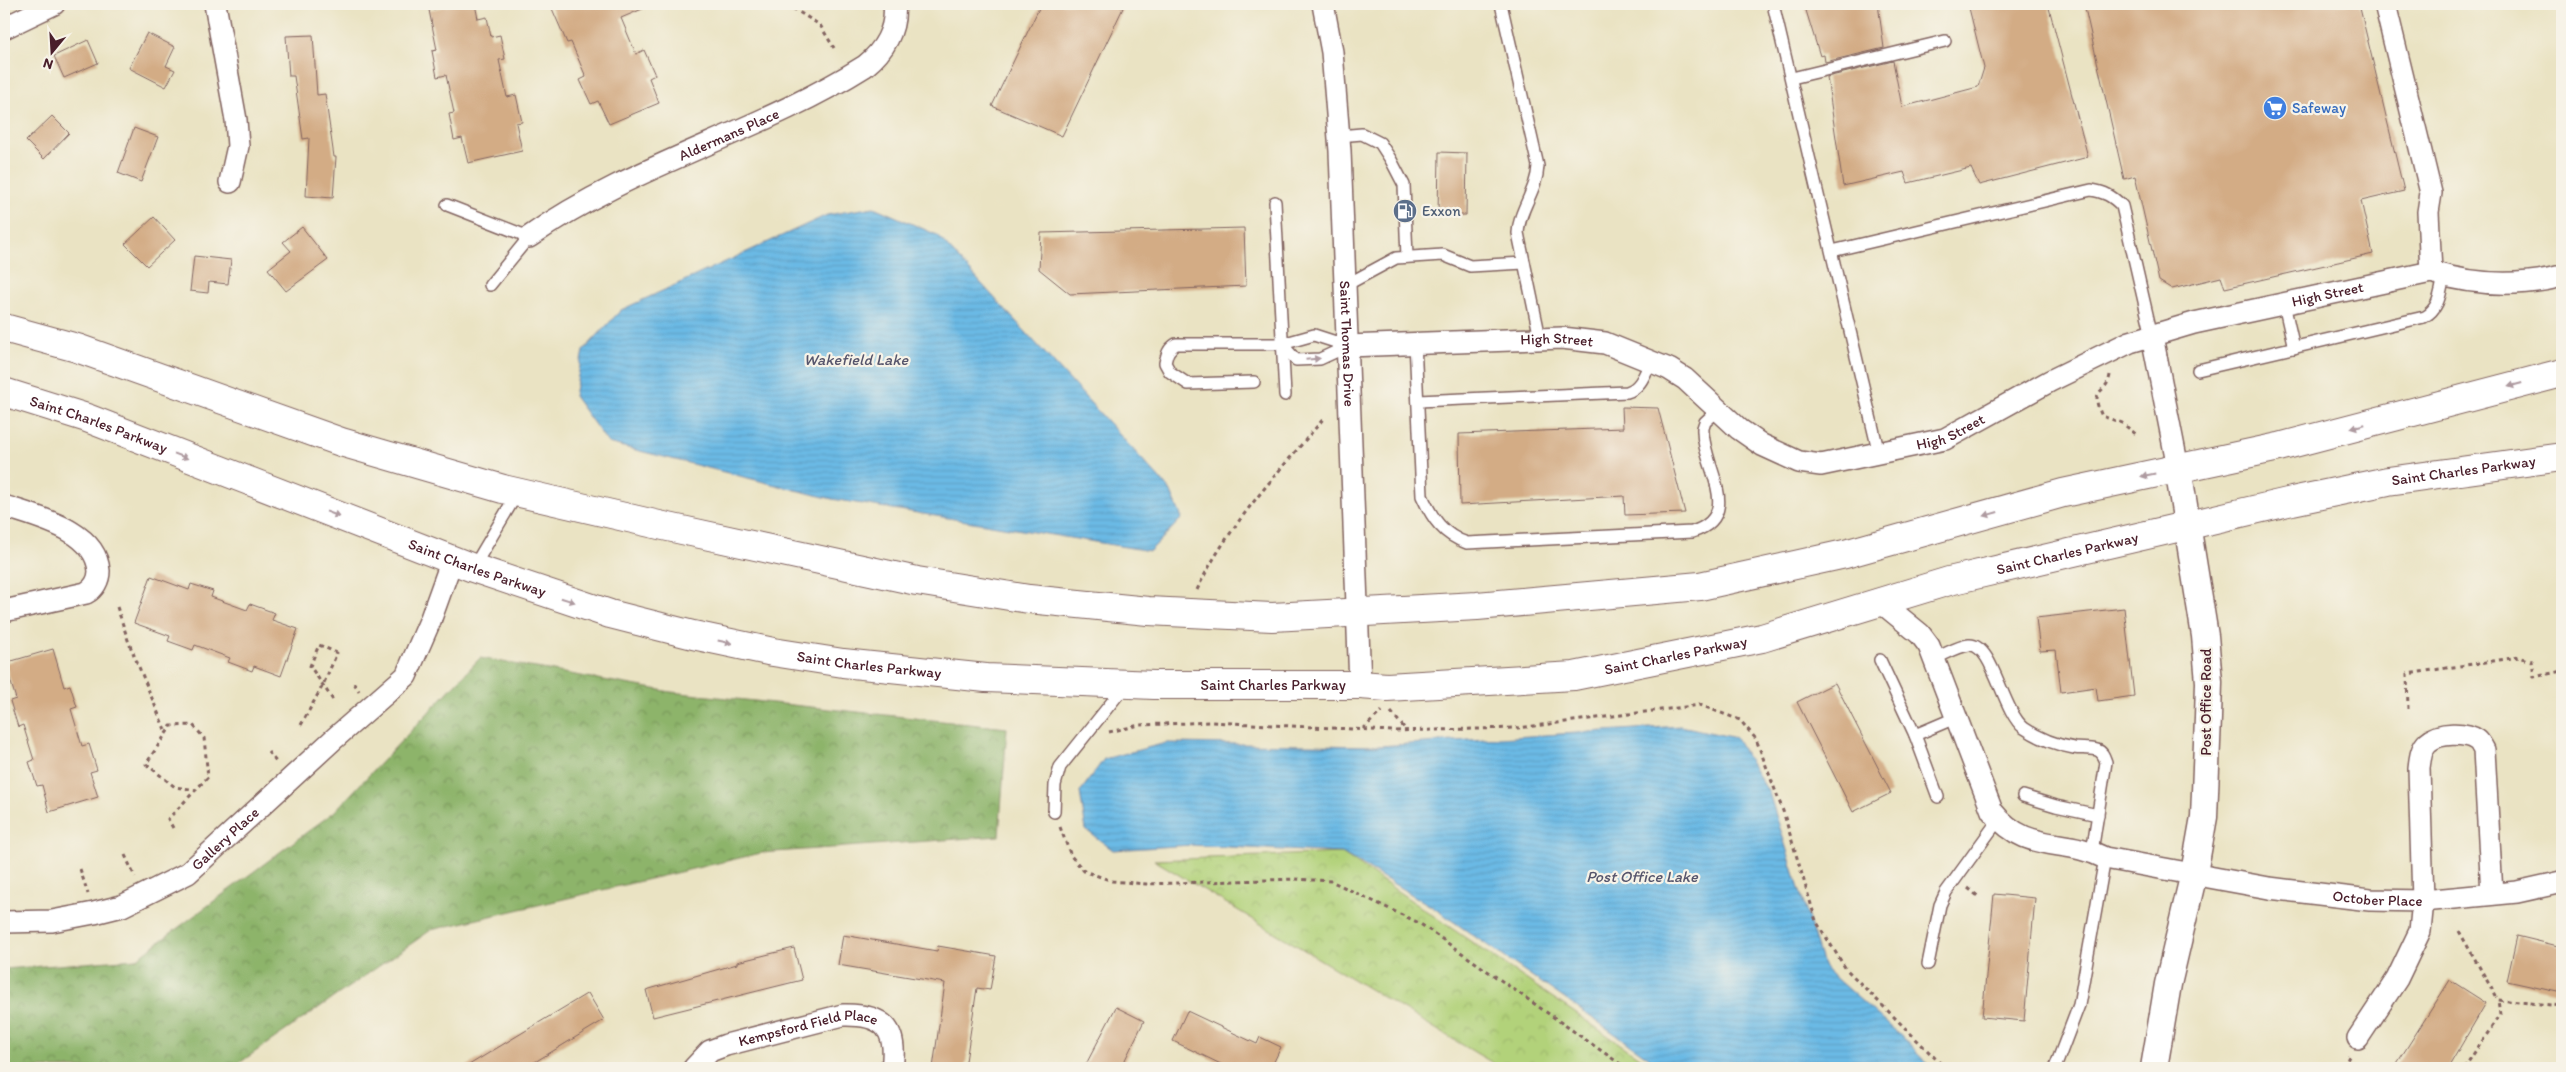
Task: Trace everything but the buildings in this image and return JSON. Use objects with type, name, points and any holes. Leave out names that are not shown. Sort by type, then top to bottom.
[{"type":"main road","points":[[4,328],[77,348],[342,442],[518,492],[917,581],[1029,599],[1180,613],[1272,617],[1358,613],[1388,609],[1506,604],[1700,586],[1845,554],[2064,493],[2279,447],[2562,373]]},
{"type":"main road","name":"Saint Charles Parkway","points":[[4,392],[86,418],[462,564],[610,614],[693,635],[773,652],[843,663],[986,678],[1126,684],[1360,685],[1387,687],[1449,685],[1574,676],[1762,638],[1959,579],[2186,525],[2388,481],[2562,457]]},
{"type":"street","points":[[4,28],[54,4]]},
{"type":"street","points":[[215,4],[236,120],[238,146],[230,182]]},
{"type":"street","name":"Aldermans Place","points":[[530,236],[546,225],[622,184],[763,119],[865,66],[888,41],[894,19],[894,4]]},
{"type":"street","name":"Saint Thomas Drive","points":[[1323,4],[1332,52],[1339,136],[1360,685]]},
{"type":"street","points":[[2385,4],[2430,193],[2428,212],[2438,274]]},
{"type":"street","name":"High Street","points":[[1348,346],[1540,338],[1583,339],[1605,344],[1651,361],[1685,379],[1739,429],[1762,445],[1800,462],[1821,465],[1945,439],[2058,377],[2130,342],[2194,323],[2438,274],[2517,284],[2562,276]]},
{"type":"street","name":"Post Office Road","points":[[2152,336],[2178,468],[2201,606],[2209,682],[2204,817],[2194,872],[2168,984],[2154,1068]]},
{"type":"street","points":[[4,506],[77,534],[88,547],[98,564],[99,573],[93,588],[82,595],[4,611]]},
{"type":"street","name":"Gallery Place","points":[[4,922],[52,921],[122,906],[188,873],[335,738],[406,676],[430,621],[462,564]]},
{"type":"street","name":"October Place","points":[[1882,603],[1920,634],[1929,646],[1992,811],[2009,830],[2022,838],[2098,855],[2289,890],[2370,900],[2423,901],[2517,892],[2562,882]]},
{"type":"street","points":[[2358,1038],[2397,979],[2420,931],[2423,901],[2420,757],[2427,743],[2438,736],[2465,735],[2478,740],[2484,750],[2492,894]]},
{"type":"street","name":"Kempsford Field Place","points":[[694,1068],[710,1051],[726,1045],[843,1015],[862,1014],[879,1021],[891,1034],[894,1043],[892,1068]]},
{"type":"lane","points":[[1501,4],[1538,166],[1538,179],[1518,222],[1518,233],[1540,338]]},
{"type":"lane","points":[[1773,4],[1792,78],[1879,454]]},
{"type":"lane","points":[[1792,78],[1945,41]]},
{"type":"lane","points":[[1339,136],[1362,134],[1380,143],[1391,160],[1404,185],[1407,257]]},
{"type":"lane","points":[[1832,252],[2091,190],[2103,192],[2113,197],[2122,206],[2152,336]]},
{"type":"lane","points":[[1275,202],[1284,395]]},
{"type":"lane","points":[[448,205],[530,236],[490,285]]},
{"type":"lane","points":[[1346,285],[1396,258],[1444,255],[1470,266],[1524,263]]},
{"type":"lane","points":[[2198,370],[2424,317],[2433,312],[2438,305],[2438,274]]},
{"type":"lane","points":[[2284,304],[2294,348]]},
{"type":"lane","points":[[1254,382],[1188,384],[1170,372],[1165,364],[1166,355],[1170,348],[1176,344],[1282,344],[1314,335],[1348,346]]},
{"type":"lane","points":[[1415,342],[1422,496],[1430,514],[1442,529],[1454,538],[1467,543],[1692,532],[1705,528],[1713,522],[1720,505],[1703,428],[1705,422],[1718,410]]},
{"type":"lane","points":[[1282,344],[1296,360],[1320,359],[1348,346]]},
{"type":"lane","points":[[1418,401],[1627,392],[1634,390],[1639,385],[1651,361]]},
{"type":"lane","points":[[462,564],[518,492]]},
{"type":"lane","points":[[1933,659],[1968,645],[1977,646],[1983,651],[1993,668],[2008,707],[2023,726],[2059,745],[2098,750],[2104,755],[2106,762],[2098,815],[2098,855],[2079,1005],[2055,1068]]},
{"type":"lane","points":[[1880,660],[1915,735],[1938,797]]},
{"type":"lane","points":[[1054,812],[1054,785],[1060,767],[1126,684]]},
{"type":"lane","points":[[1915,735],[1955,718]]},
{"type":"lane","points":[[2023,796],[2056,806],[2098,815]]},
{"type":"lane","points":[[1928,964],[1940,905],[1946,892],[1999,819]]},
{"type":"path","points":[[786,4],[820,25],[834,48]]},
{"type":"path","points":[[2112,367],[2109,382],[2098,392],[2096,404],[2102,416],[2122,423],[2138,435]]},
{"type":"path","points":[[1180,613],[1196,592],[1211,561],[1252,505],[1324,418]]},
{"type":"path","points":[[117,607],[129,643],[167,733]]},
{"type":"path","points":[[301,725],[323,685],[337,653],[319,645],[310,666],[323,685],[333,700]]},
{"type":"path","points":[[2408,709],[2407,674],[2518,657],[2532,661],[2534,677],[2562,671]]},
{"type":"path","points":[[1084,738],[1140,725],[1211,722],[1362,730],[1517,728],[1700,705],[1740,720],[1756,739],[1783,811],[1816,921],[1846,968],[1945,1068]]},
{"type":"path","points":[[1362,730],[1387,706],[1406,730]]},
{"type":"path","points":[[173,828],[168,819],[197,790],[208,777],[204,738],[193,725],[171,726],[146,764],[174,787],[197,790]]},
{"type":"path","points":[[1054,812],[1070,856],[1084,871],[1112,881],[1146,884],[1295,879],[1331,881],[1419,923],[1626,1068]]},
{"type":"path","points":[[80,868],[94,913]]},
{"type":"path","points":[[2459,931],[2498,1000],[2500,1015],[2464,1068]]},
{"type":"path","points":[[2498,1000],[2562,1006]]},
{"type":"green space","points":[[480,658],[671,692],[1007,728],[999,836],[761,853],[431,930],[232,1068],[4,1068],[4,969],[136,959],[334,812]]},
{"type":"green space","points":[[1342,853],[1655,1068],[1501,1068],[1154,860]]},
{"type":"water","name":"Wakefield Lake","points":[[874,207],[937,235],[1170,490],[1182,518],[1150,551],[832,499],[608,443],[574,396],[583,351],[621,310],[827,215]]},
{"type":"water","name":"Post Office Lake","points":[[1681,726],[1736,738],[1769,793],[1824,968],[1899,1034],[1931,1068],[1664,1068],[1431,906],[1342,853],[1191,845],[1113,850],[1086,830],[1080,792],[1104,759],[1166,743],[1379,746]]},
{"type":"place","name":"Safeway","points":[[2275,108]]},
{"type":"place","name":"Exxon","points":[[1405,211]]}]
